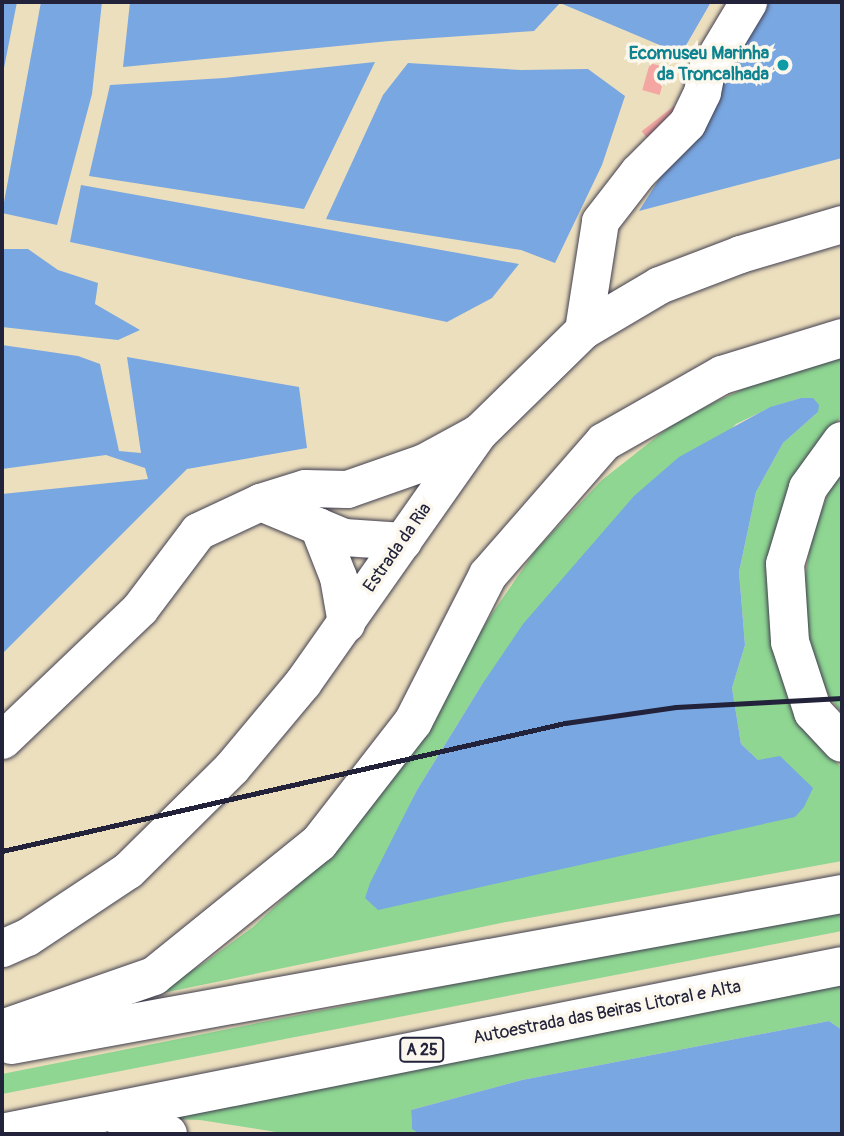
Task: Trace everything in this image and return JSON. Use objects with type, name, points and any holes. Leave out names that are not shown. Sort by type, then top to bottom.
[{"type":"highway","points":[[2,1029],[154,976],[319,843],[413,722],[488,575],[604,442],[722,375],[842,338]]},
{"type":"highway","points":[[842,441],[808,488],[785,565],[790,642],[813,712],[842,743]]},
{"type":"highway","points":[[2,1047],[842,894]]},
{"type":"highway","name":"Autoestrada das Beiras Litoral e Alta","points":[[2,1133],[842,966]]},
{"type":"highway","points":[[127,1134],[168,1134]]},
{"type":"street","points":[[583,330],[600,221],[638,172],[687,124],[702,92],[706,72],[748,2]]},
{"type":"street","name":"Estrada da Ria","points":[[2,948],[27,937],[128,870],[232,767],[303,682],[479,432],[583,330],[659,285],[740,254],[842,224]]},
{"type":"street","points":[[2,740],[141,608],[198,531],[260,502],[305,488],[347,489],[424,462],[479,432]]},
{"type":"street","points":[[347,489],[403,541]]},
{"type":"street","points":[[260,502],[344,537],[403,541]]},
{"type":"street","points":[[318,526],[338,577],[346,623]]},
{"type":"green space","points":[[842,357],[842,416],[818,442],[774,544],[830,756],[842,768],[842,861],[506,922],[153,995],[204,963],[253,927],[315,869],[452,679],[491,615],[536,550],[602,480],[673,424],[754,384]],"holes":[[[801,398],[818,412],[783,443],[756,492],[739,572],[745,645],[732,688],[741,744],[758,760],[365,898],[417,790],[481,686],[736,424],[771,407]]]},
{"type":"green space","points":[[842,470],[842,714],[825,690],[810,653],[803,593],[811,538],[833,481]]},
{"type":"green space","points":[[842,910],[842,931],[2,1094],[2,1074],[635,948]]},
{"type":"green space","points":[[842,982],[842,1030],[829,1021],[522,1080],[411,1110],[412,1128],[420,1134],[289,1134],[200,1120],[167,1119]]},
{"type":"water","points":[[2,2],[17,2],[2,78]]},
{"type":"water","points":[[41,2],[102,2],[92,94],[57,225],[2,213]]},
{"type":"water","points":[[130,2],[711,2],[681,54],[560,3],[534,31],[389,41],[123,67]]},
{"type":"water","name":"Ecomuseu Marinha da Troncalhada","points":[[758,2],[842,2],[842,158],[639,211],[691,128]]},
{"type":"water","points":[[375,62],[304,209],[89,176],[110,85],[224,78]]},
{"type":"water","points":[[408,63],[521,70],[588,69],[625,96],[602,165],[555,263],[521,250],[326,219],[383,95]]},
{"type":"water","points":[[81,185],[519,264],[492,298],[447,322],[70,242]]},
{"type":"water","points":[[2,249],[28,249],[58,270],[98,283],[95,304],[140,330],[118,340],[2,327]]},
{"type":"water","points":[[2,345],[78,356],[100,364],[119,451],[141,453],[127,357],[299,387],[307,448],[187,469],[2,654],[2,494],[148,479],[145,468],[106,455],[2,469]]},
{"type":"water","points":[[801,398],[813,398],[819,405],[818,412],[783,443],[756,492],[739,572],[745,645],[732,688],[741,744],[758,760],[780,756],[813,788],[804,807],[795,817],[378,910],[365,898],[417,790],[523,624],[634,496],[679,457],[770,407]]},
{"type":"water","points":[[829,1021],[842,1030],[842,1134],[420,1134],[412,1129],[411,1110],[522,1080]]},
{"type":"building","points":[[650,63],[667,68],[660,95],[642,90]]},
{"type":"building","points":[[674,106],[685,120],[653,145],[642,131]]},
{"type":"railway","points":[[2,851],[565,723],[676,707],[842,698]]},
{"type":"place","name":"Ecomuseu Marinha da Troncalhada","points":[[783,65]]}]
